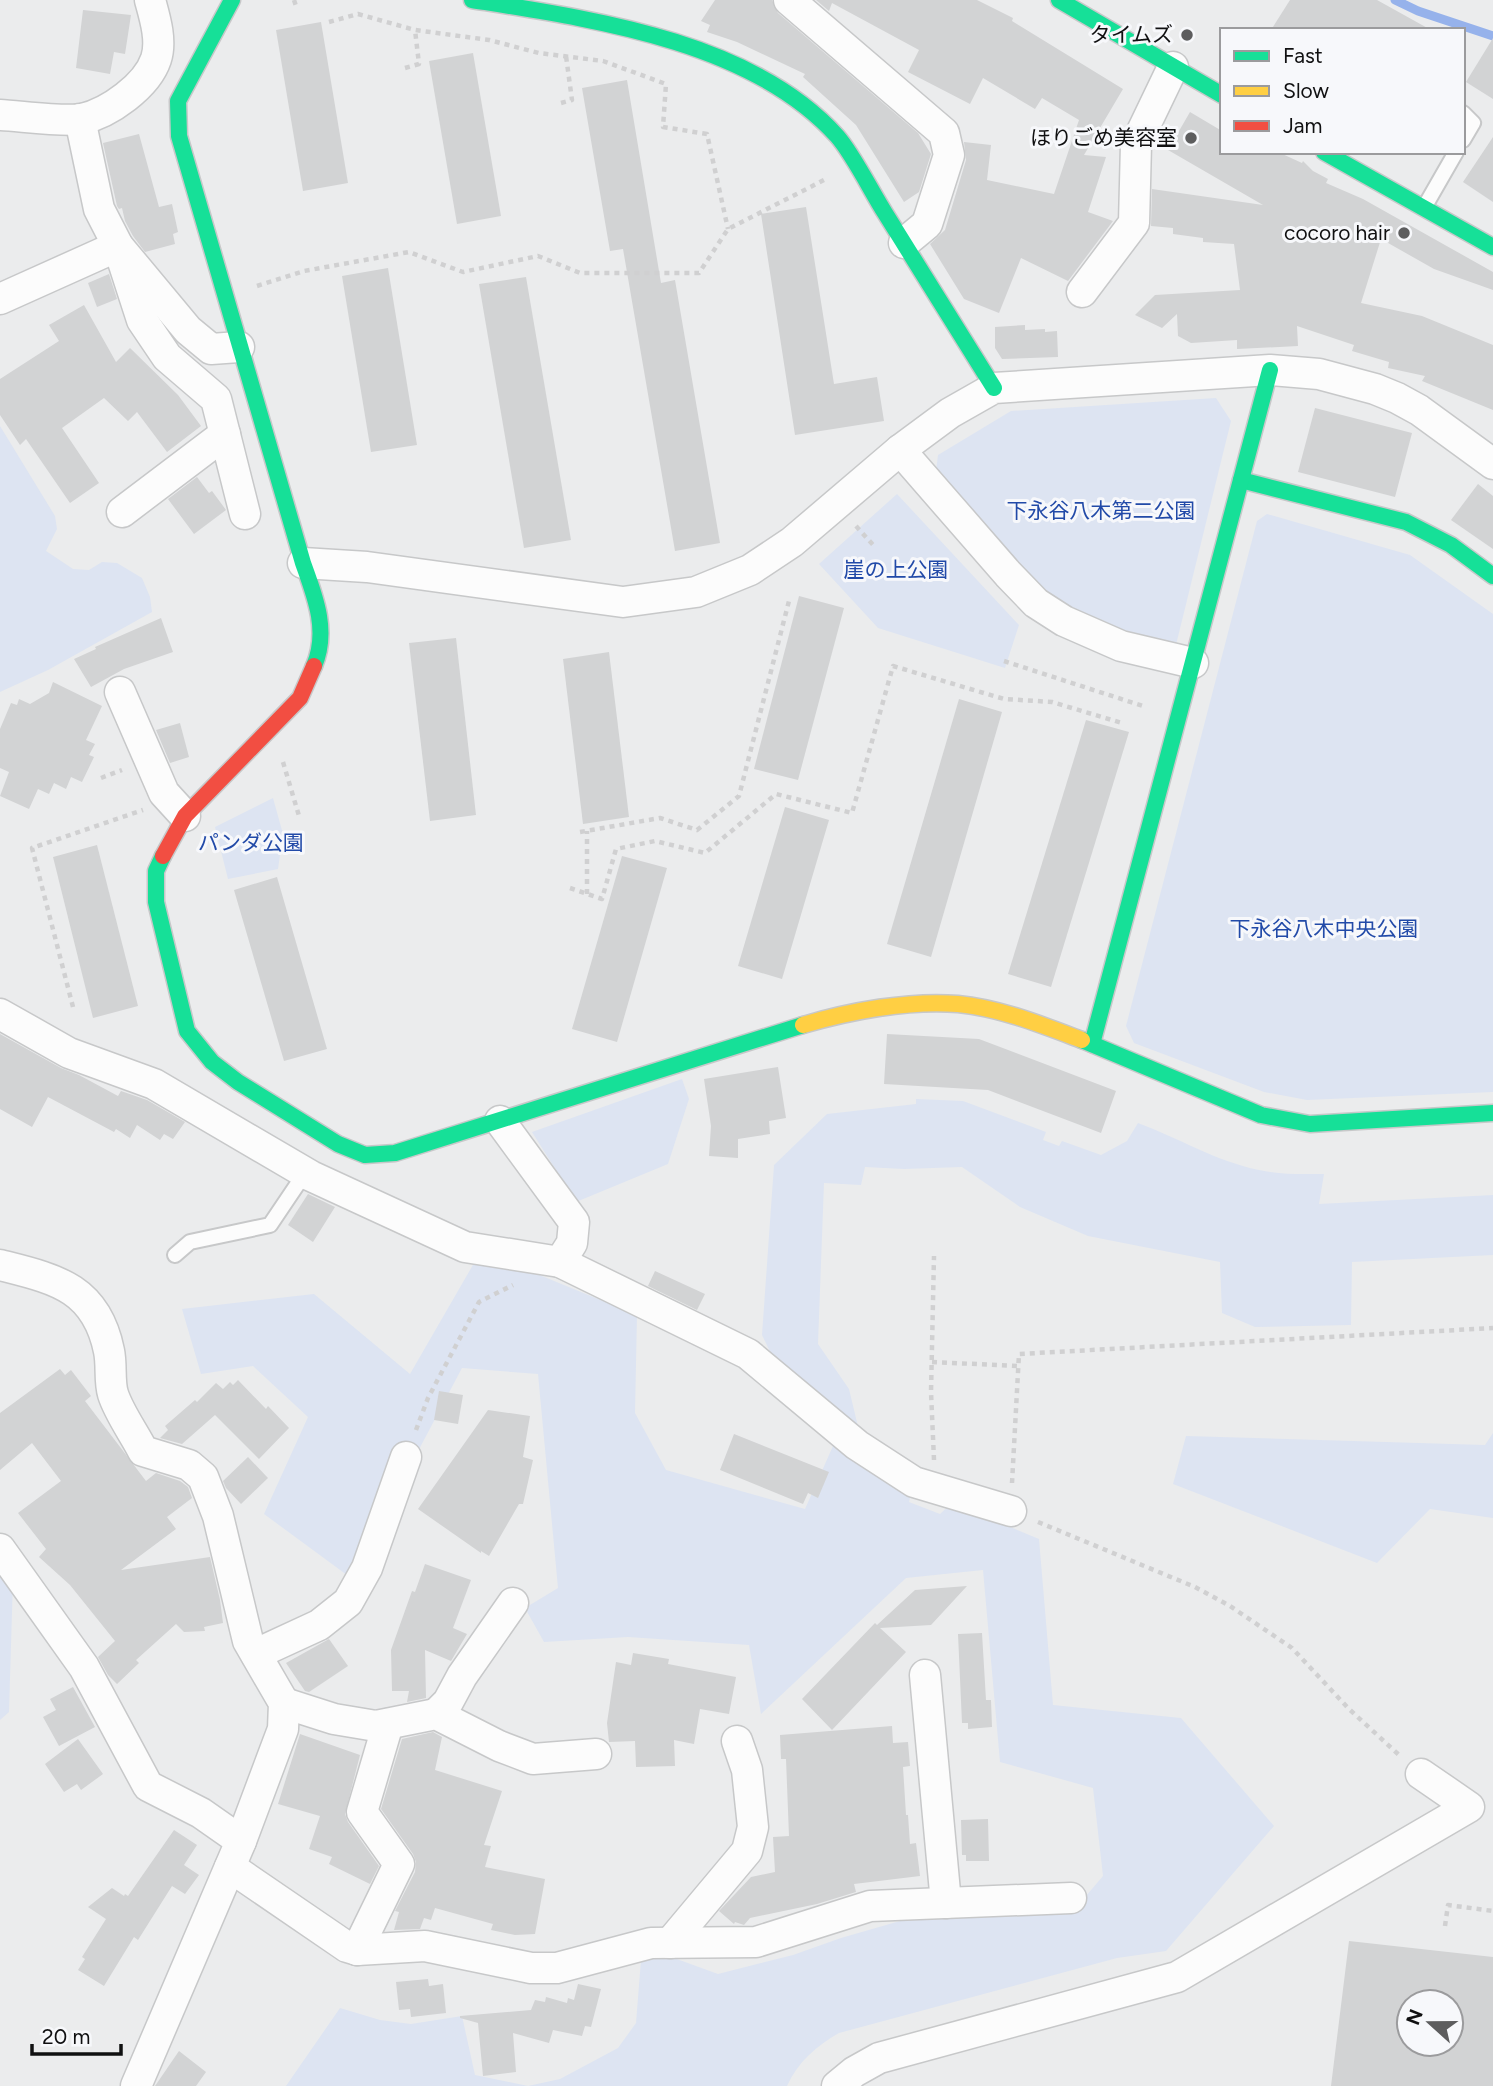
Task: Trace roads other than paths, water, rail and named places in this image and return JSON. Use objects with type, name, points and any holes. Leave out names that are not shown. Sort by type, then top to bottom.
[{"type":"street","points":[[0,115],[80,119],[105,111],[139,87],[156,59],[157,25],[150,0]]},
{"type":"street","points":[[232,0],[178,101],[179,136],[303,563],[321,614],[318,657],[300,698],[185,816],[169,841],[156,871],[156,902],[187,1031],[212,1062],[238,1082],[338,1144],[365,1155],[395,1153],[820,1020],[890,1006],[958,1004],[1019,1017],[1092,1044],[1261,1115],[1310,1124],[1493,1113]]},
{"type":"street","points":[[472,0],[594,20],[661,38],[727,62],[788,93],[838,137],[995,388]]},
{"type":"street","points":[[789,0],[944,133],[949,155],[927,223],[904,243]]},
{"type":"street","points":[[1059,0],[1220,94]]},
{"type":"street","points":[[1083,292],[1134,223],[1136,144],[1173,67]]},
{"type":"street","points":[[80,119],[99,209],[118,246],[142,320],[167,357],[215,399],[245,514]]},
{"type":"street","points":[[1328,154],[1493,247]]},
{"type":"street","points":[[118,246],[188,330],[211,349],[239,346]]},
{"type":"street","points":[[0,299],[118,246]]},
{"type":"street","points":[[303,563],[367,567],[623,602],[696,592],[750,570],[792,542],[900,450],[950,412],[995,388],[1270,370],[1319,374],[1375,388],[1419,410],[1493,464]]},
{"type":"street","points":[[1092,1044],[1270,370]]},
{"type":"street","points":[[122,512],[225,434]]},
{"type":"street","points":[[900,450],[1007,574],[1036,603],[1063,621],[1121,646],[1193,663]]},
{"type":"street","points":[[1241,480],[1406,522],[1451,545],[1493,576]]},
{"type":"street","points":[[120,692],[164,793],[185,816]]},
{"type":"street","points":[[0,1014],[69,1052],[154,1084],[305,1172],[465,1247],[561,1262],[748,1354],[857,1445],[914,1482],[1011,1511]]},
{"type":"street","points":[[500,1121],[574,1222],[572,1243],[561,1262]]},
{"type":"street","points":[[0,1265],[41,1276],[73,1289],[95,1311],[109,1350],[113,1393],[144,1451],[189,1465],[203,1477],[218,1516],[248,1641],[284,1703],[282,1729],[235,1854],[136,2086]]},
{"type":"street","points":[[256,1654],[319,1625],[348,1602],[367,1568],[406,1457]]},
{"type":"street","points":[[0,1549],[84,1667],[148,1786],[201,1812],[235,1854],[347,1947],[357,1950],[425,1946],[531,1968],[557,1968],[651,1943],[756,1942],[870,1906],[1071,1898]]},
{"type":"street","points":[[284,1703],[334,1718],[376,1726],[436,1714],[448,1702],[462,1676],[513,1603]]},
{"type":"street","points":[[925,1675],[946,1903]]},
{"type":"street","points":[[436,1714],[499,1746],[533,1759],[596,1754]]},
{"type":"street","points":[[357,1950],[399,1864],[362,1812],[388,1724]]},
{"type":"street","points":[[670,1943],[747,1851],[753,1827],[747,1770],[737,1741]]},
{"type":"street","points":[[837,2086],[854,2072],[879,2058],[1177,1977],[1469,1807],[1421,1774]]},
{"type":"lane","points":[[1465,115],[1473,123],[1465,137]]},
{"type":"lane","points":[[1424,208],[1455,154]]},
{"type":"lane","points":[[175,1255],[190,1242],[270,1225],[305,1172]]},
{"type":"waterway","points":[[1395,0],[1418,11],[1493,36]]},
{"type":"place","name":"タイムズ","points":[[1187,35]]},
{"type":"place","name":"ほりごめ美容室","points":[[1191,138]]},
{"type":"place","name":"cocoro hair","points":[[1404,233]]},
{"type":"park label","name":"下永谷八木第二公園","points":[[1101,511]]},
{"type":"park label","name":"崖の上公園","points":[[896,570]]},
{"type":"park label","name":"パンダ公園","points":[[251,843]]},
{"type":"park label","name":"下永谷八木中央公園","points":[[1324,929]]}]
